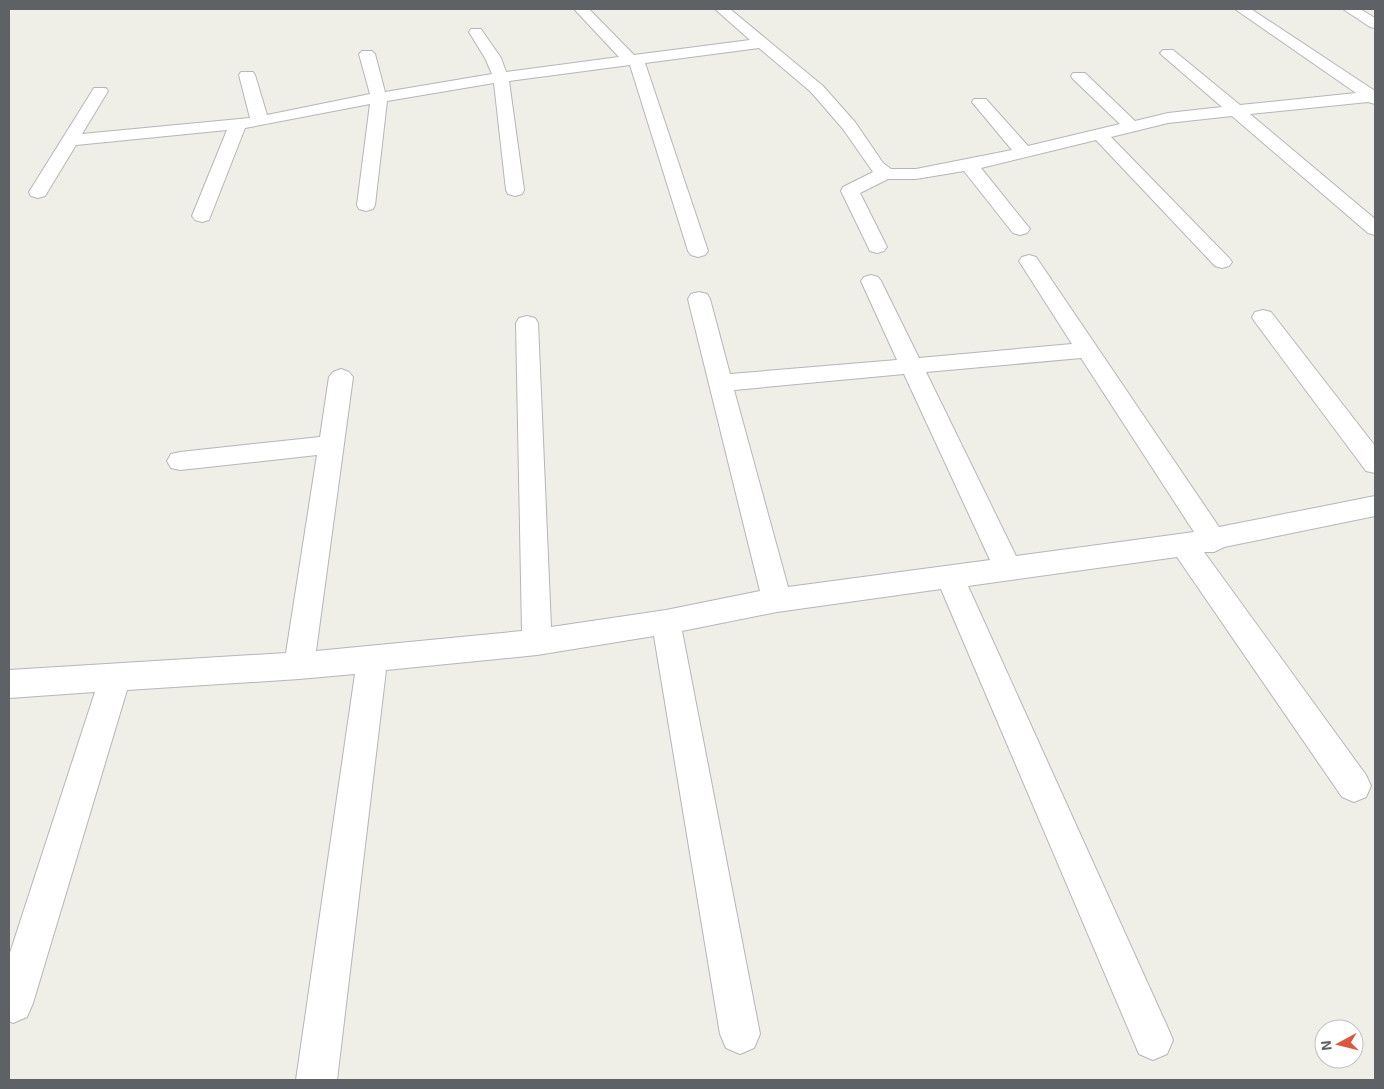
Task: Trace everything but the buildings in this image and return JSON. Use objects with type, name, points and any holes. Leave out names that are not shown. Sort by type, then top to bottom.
[{"type":"street","points":[[581,9],[633,59],[698,251]]},
{"type":"street","points":[[722,9],[817,89],[849,126],[877,167],[896,175],[916,174],[1024,153],[1168,118],[1374,97]]},
{"type":"street","points":[[1242,9],[1374,97]]},
{"type":"street","points":[[1350,9],[1375,24]]},
{"type":"street","points":[[476,32],[493,58],[501,78],[515,190]]},
{"type":"street","points":[[71,140],[260,122],[379,98],[501,78],[764,43]]},
{"type":"street","points":[[1168,53],[1375,229]]},
{"type":"street","points":[[366,204],[379,98],[367,54]]},
{"type":"street","points":[[247,75],[260,122]]},
{"type":"street","points":[[1079,76],[1132,127]]},
{"type":"street","points":[[38,192],[100,91]]},
{"type":"street","points":[[980,102],[1024,153]]},
{"type":"street","points":[[202,216],[238,125]]},
{"type":"street","points":[[1100,135],[1222,262]]},
{"type":"street","points":[[969,164],[1020,229]]},
{"type":"street","points":[[877,247],[850,191],[886,172]]},
{"type":"street","points":[[1029,261],[1214,540]]},
{"type":"street","points":[[871,281],[1008,569]]},
{"type":"street","points":[[699,299],[777,600]]},
{"type":"street","points":[[1263,317],[1375,464]]},
{"type":"street","points":[[527,324],[538,642]]},
{"type":"street","points":[[721,383],[1088,350]]},
{"type":"street","points":[[299,666],[330,445],[342,377]]},
{"type":"street","points":[[180,461],[330,445]]},
{"type":"street","points":[[9,684],[299,666],[538,642],[666,622],[777,600],[1184,546],[1375,507]]},
{"type":"street","points":[[1184,546],[1354,786]]},
{"type":"street","points":[[950,576],[1153,1040]]},
{"type":"street","points":[[666,622],[740,1034]]},
{"type":"street","points":[[317,1080],[372,658]]},
{"type":"street","points":[[13,1003],[115,678]]}]
